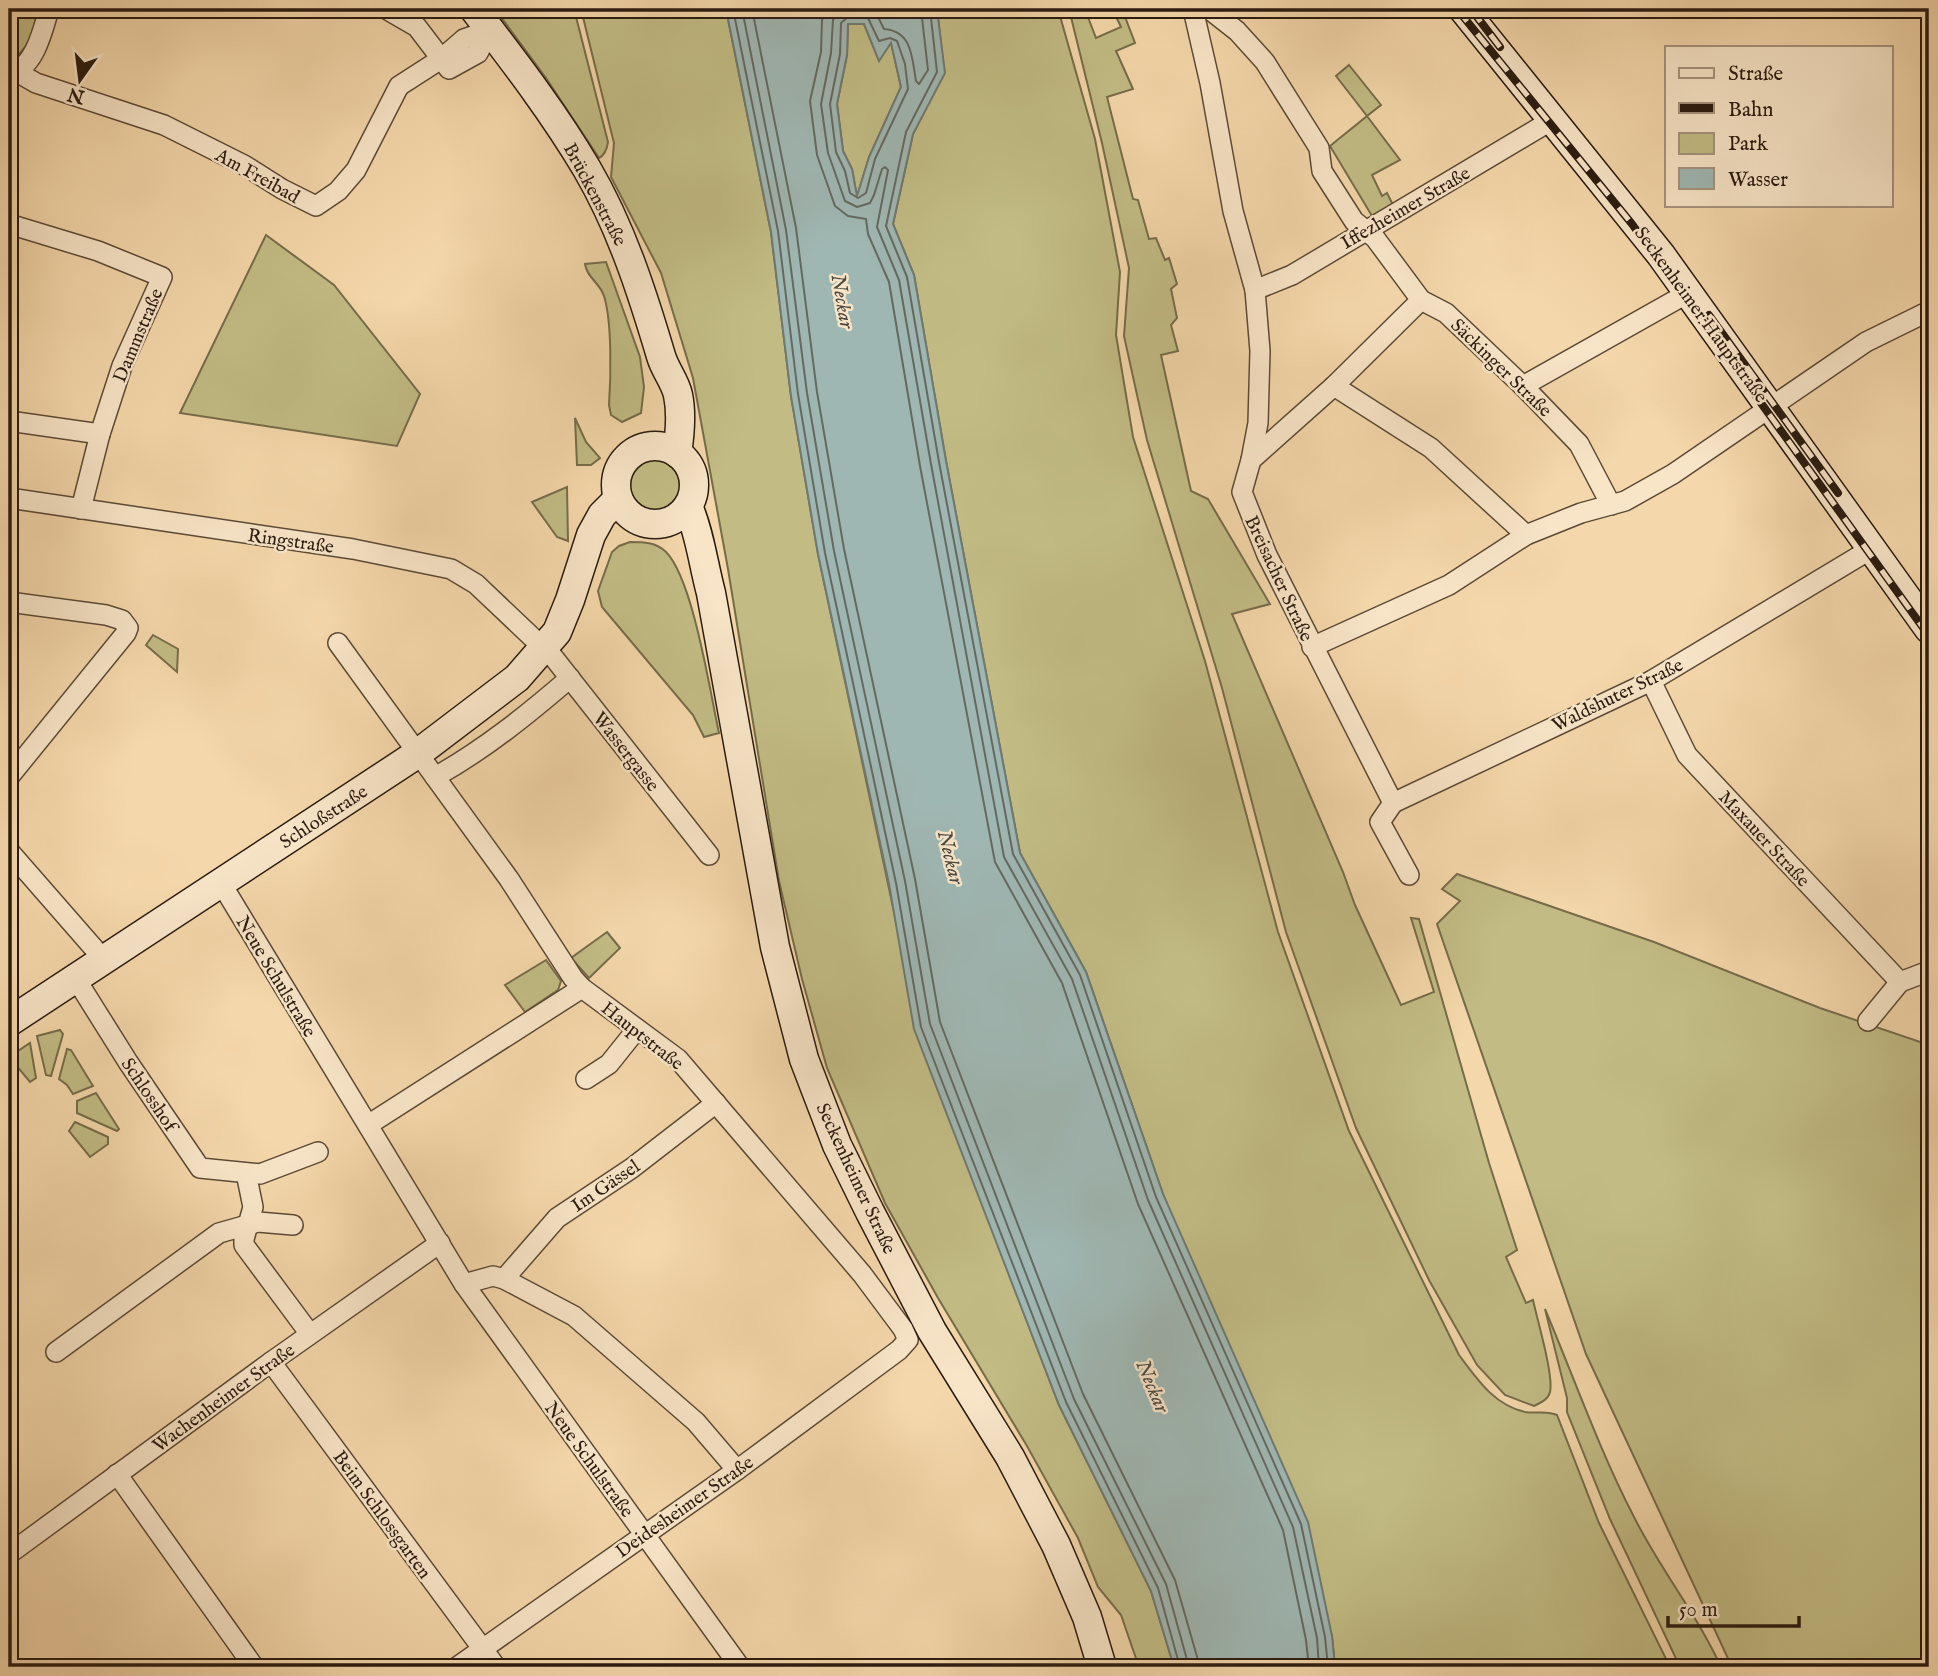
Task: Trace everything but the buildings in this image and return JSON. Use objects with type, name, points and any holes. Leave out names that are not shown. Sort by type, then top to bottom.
[{"type":"main road","name":"Seckenheimer Hauptstraße","points":[[1463,9],[1653,244],[1929,629]]},
{"type":"main road","name":"Brückenstraße","points":[[482,20],[587,170],[630,260],[662,361],[678,394],[681,429],[666,449]]},
{"type":"main road","points":[[666,449],[686,461],[692,471],[692,495],[677,514],[645,522],[626,508],[616,481],[621,464],[633,452],[666,449]]},
{"type":"main road","name":"Schloßstraße","points":[[9,1022],[417,754],[517,678],[557,632],[591,535],[602,515],[626,508]]},
{"type":"main road","name":"Seckenheimer Straße","points":[[677,514],[703,566],[711,593],[775,947],[804,1059],[837,1145],[882,1235],[932,1331],[1010,1457],[1056,1545],[1087,1617],[1102,1667]]},
{"type":"street","points":[[13,72],[28,62],[43,31],[49,9]]},
{"type":"street","points":[[386,9],[417,27],[445,64]]},
{"type":"street","name":"Breisacher Straße","points":[[1193,9],[1210,83],[1233,211],[1255,290],[1260,351],[1258,423],[1242,492],[1267,555],[1393,803]]},
{"type":"street","name":"Säckinger Straße","points":[[1209,9],[1237,31],[1265,62],[1319,148],[1322,171],[1354,221],[1375,238],[1421,300],[1446,313],[1524,386],[1579,444],[1611,505]]},
{"type":"street","name":"Am Freibad","points":[[13,72],[36,83],[164,125],[316,205],[338,191],[356,170],[400,86],[445,64],[478,52],[482,20]]},
{"type":"street","name":"Iffezheimer Straße","points":[[1255,290],[1292,275],[1552,120]]},
{"type":"street","name":"Dammstraße","points":[[9,224],[98,251],[162,277],[122,366],[100,434],[81,509]]},
{"type":"street","points":[[1524,386],[1688,293]]},
{"type":"street","points":[[1251,460],[1334,386],[1421,300]]},
{"type":"street","points":[[1312,647],[1449,585],[1526,535],[1581,513],[1625,501],[1672,474],[1866,342],[1929,311]]},
{"type":"street","points":[[1334,386],[1431,448],[1526,535]]},
{"type":"street","points":[[9,421],[100,434]]},
{"type":"street","name":"Ringstraße","points":[[9,498],[353,549],[451,569],[476,584],[545,648]]},
{"type":"street","name":"Waldshuter Straße","points":[[1393,803],[1651,681],[1871,549]]},
{"type":"street","points":[[9,602],[106,615],[122,620],[128,628],[9,777]]},
{"type":"street","name":"Hauptstraße","points":[[338,643],[509,879],[573,978],[582,988],[678,1059],[862,1274],[903,1329],[908,1340]]},
{"type":"street","name":"Wassergasse","points":[[545,648],[709,855]]},
{"type":"street","points":[[435,776],[465,760],[515,725],[570,678]]},
{"type":"street","name":"Maxauer Straße","points":[[1651,681],[1687,755],[1900,982]]},
{"type":"street","points":[[1393,803],[1380,822],[1409,875]]},
{"type":"street","points":[[9,850],[105,961]]},
{"type":"street","name":"Neue Schulstraße","points":[[221,883],[464,1284],[740,1667]]},
{"type":"street","points":[[1868,1021],[1900,982],[1929,971]]},
{"type":"street","name":"Schlosshof","points":[[76,979],[200,1168],[260,1174],[318,1152]]},
{"type":"street","points":[[368,1125],[582,988]]},
{"type":"street","points":[[586,1079],[610,1064],[637,1029]]},
{"type":"street","name":"Im Gässel","points":[[505,1279],[556,1218],[632,1168],[716,1103]]},
{"type":"street","points":[[246,1173],[253,1207],[244,1245],[310,1334]]},
{"type":"street","points":[[56,1352],[219,1233],[258,1222],[293,1225]]},
{"type":"street","name":"Wachenheimer Straße","points":[[9,1553],[440,1243]]},
{"type":"street","points":[[464,1284],[493,1276],[505,1279],[574,1316],[696,1422],[737,1470]]},
{"type":"street","name":"Deidesheimer Straße","points":[[457,1667],[737,1470],[899,1350],[908,1340]]},
{"type":"street","name":"Beim Schlossgarten","points":[[271,1362],[496,1667]]},
{"type":"street","points":[[117,1474],[254,1667]]},
{"type":"green space","points":[[9,9],[40,9],[30,39],[9,63]]},
{"type":"green space","points":[[495,9],[574,9],[608,142],[601,157],[599,158],[546,78]]},
{"type":"green space","points":[[581,9],[726,9],[771,232],[791,396],[818,554],[901,945],[967,1162],[1010,1277],[1059,1405],[1151,1591],[1174,1667],[1139,1667],[1121,1615],[1098,1587],[1078,1538],[1027,1446],[938,1298],[885,1203],[827,1068],[779,881],[728,569],[693,378],[661,273],[611,177],[614,143]]},
{"type":"green space","points":[[937,9],[1058,9],[1095,139],[1120,272],[1116,335],[1133,437],[1205,661],[1278,932],[1349,1131],[1459,1355],[1487,1390],[1504,1404],[1525,1412],[1557,1415],[1599,1523],[1670,1667],[1335,1667],[1332,1636],[1163,1194],[1086,972],[1020,853],[914,275],[893,224],[913,134],[944,73]]},
{"type":"green space","points":[[1069,9],[1086,12],[1096,38],[1121,27],[1113,10],[1122,9],[1135,43],[1116,51],[1133,89],[1107,97],[1133,199],[1138,200],[1149,239],[1156,238],[1165,260],[1169,258],[1177,284],[1171,289],[1177,318],[1171,325],[1178,351],[1161,355],[1191,491],[1208,499],[1270,604],[1232,614],[1355,905],[1401,1005],[1434,992],[1411,918],[1419,919],[1489,1163],[1517,1250],[1506,1257],[1526,1303],[1533,1300],[1551,1384],[1546,1399],[1534,1406],[1505,1395],[1477,1365],[1429,1280],[1356,1128],[1286,932],[1222,688],[1147,440],[1124,336],[1129,268]]},
{"type":"green space","points":[[848,23],[864,24],[879,60],[891,42],[901,87],[869,157],[857,197],[852,169],[843,151],[837,104],[847,55]]},
{"type":"green space","points":[[1349,65],[1381,105],[1367,116],[1336,76]]},
{"type":"green space","points":[[1367,116],[1400,160],[1372,175],[1382,196],[1387,193],[1393,205],[1372,216],[1330,146]]},
{"type":"green space","points":[[266,235],[334,285],[420,394],[397,446],[180,413]]},
{"type":"green space","points":[[606,262],[640,357],[644,387],[641,413],[622,422],[611,415],[609,405],[610,349],[607,307],[602,291],[588,273],[585,264]]},
{"type":"green space","points":[[575,418],[586,442],[600,458],[591,465],[577,465]]},
{"type":"green space","points":[[653,459],[672,467],[680,486],[672,505],[653,513],[634,505],[626,486],[634,467]]},
{"type":"green space","points":[[567,487],[568,541],[557,537],[532,502]]},
{"type":"green space","points":[[630,542],[658,546],[676,566],[699,637],[719,733],[704,737],[693,715],[602,607],[598,591],[612,552]]},
{"type":"green space","points":[[153,635],[178,649],[177,672],[146,645]]},
{"type":"green space","points":[[1457,874],[1654,942],[1820,1008],[1929,1045],[1929,1667],[1732,1667],[1586,1354],[1437,924],[1460,901],[1442,889]]},
{"type":"green space","points":[[607,932],[620,948],[589,978],[571,958]]},
{"type":"green space","points":[[546,960],[561,981],[558,990],[525,1012],[505,985]]},
{"type":"green space","points":[[60,1030],[63,1034],[51,1076],[46,1075],[37,1036]]},
{"type":"green space","points":[[30,1043],[36,1078],[30,1082],[9,1057]]},
{"type":"green space","points":[[67,1049],[71,1050],[93,1086],[73,1094],[59,1079]]},
{"type":"green space","points":[[96,1093],[119,1129],[117,1131],[77,1113],[77,1101]]},
{"type":"green space","points":[[75,1122],[108,1137],[108,1144],[90,1157],[69,1131]]},
{"type":"green space","points":[[1545,1309],[1598,1439],[1643,1535],[1701,1628],[1721,1667],[1680,1667],[1610,1519],[1567,1412],[1567,1398]]},
{"type":"water","name":"Neckar","points":[[726,9],[937,9],[945,73],[913,134],[893,224],[914,275],[1020,853],[1086,972],[1163,1194],[1308,1522],[1332,1636],[1335,1667],[1174,1667],[1151,1591],[1059,1405],[914,1029],[889,884],[818,554],[791,396],[771,232]],"holes":[[[848,24],[864,24],[879,61],[891,43],[901,87],[869,157],[857,196],[852,169],[843,151],[837,104],[847,55]]]},
{"type":"railway","points":[[1457,9],[1632,224],[1929,636]]},
{"type":"railway","points":[[1471,9],[1500,47]]},
{"type":"railway","points":[[1709,315],[1838,493]]}]
